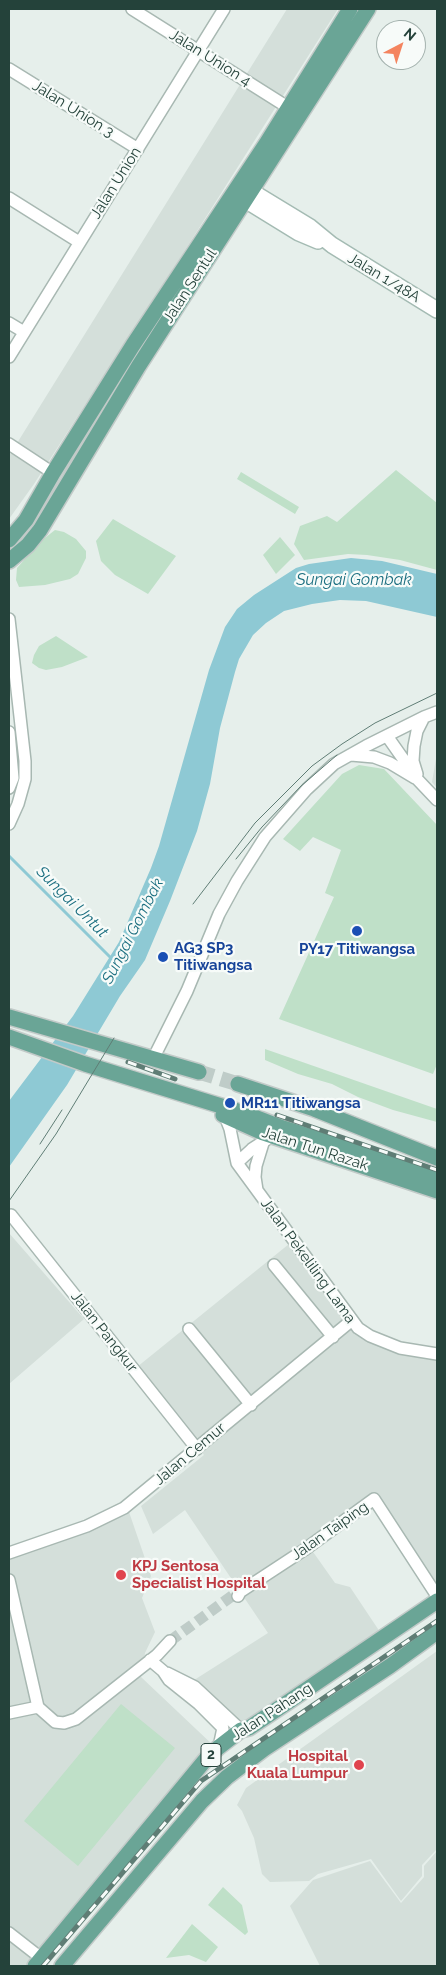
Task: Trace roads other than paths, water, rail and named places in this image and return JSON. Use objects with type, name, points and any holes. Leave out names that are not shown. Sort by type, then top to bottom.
[{"type":"main road","name":"Jalan Sentul","points":[[9,561],[28,545],[40,530],[242,192],[289,108],[350,9]]},
{"type":"main road","name":"Jalan Sentul","points":[[9,540],[26,520],[133,345],[242,192],[368,9]]},
{"type":"main road","name":"Jalan 1/48A","points":[[242,192],[310,227],[332,245],[437,310]]},
{"type":"main road","points":[[9,1008],[39,1027]]},
{"type":"main road","points":[[9,1017],[199,1072]]},
{"type":"main road","name":"Jalan Tun Razak","points":[[9,1037],[33,1051]]},
{"type":"main road","name":"Jalan Tun Razak","points":[[9,1047],[85,1064],[196,1098],[437,1177]]},
{"type":"main road","points":[[238,1084],[314,1108],[437,1158]]},
{"type":"main road","name":"Jalan Tun Razak","points":[[196,1098],[270,1139],[437,1192]]},
{"type":"main road","points":[[407,1146],[437,1152]]},
{"type":"main road","name":"Jalan Pahang","points":[[38,1962],[206,1759],[219,1747],[241,1730],[249,1728],[437,1601]]},
{"type":"main road","name":"Jalan Pahang","points":[[62,1966],[202,1801],[227,1777],[264,1749],[390,1666],[437,1632]]},
{"type":"street","name":"Jalan Union 4","points":[[132,9],[289,108]]},
{"type":"street","name":"Jalan Union","points":[[9,357],[224,9]]},
{"type":"street","name":"Jalan Union 3","points":[[9,69],[138,148]]},
{"type":"street","points":[[9,198],[80,242]]},
{"type":"street","points":[[9,323],[24,332]]},
{"type":"street","points":[[9,444],[53,473]]},
{"type":"street","points":[[9,619],[13,686],[24,739],[25,779],[18,804],[9,824]]},
{"type":"street","points":[[153,1059],[187,991],[219,914],[264,836],[312,783],[334,764],[386,736],[437,712]]},
{"type":"street","points":[[418,780],[413,754],[418,731],[424,717]]},
{"type":"street","points":[[9,732],[13,778],[9,788]]},
{"type":"street","points":[[386,736],[418,780],[437,800]]},
{"type":"street","points":[[349,755],[374,757],[390,763],[418,780]]},
{"type":"street","name":"Jalan Pekeliling Lama","points":[[226,1116],[237,1163],[358,1328],[385,1343],[409,1351],[437,1354]]},
{"type":"street","points":[[237,1163],[252,1149],[270,1139]]},
{"type":"street","points":[[257,1191],[256,1166],[270,1139]]},
{"type":"street","name":"Jalan Pangkur","points":[[10,1216],[197,1449]]},
{"type":"street","name":"Jalan Pekeliling Lama","points":[[274,1265],[333,1336]]},
{"type":"street","name":"Jalan Cemur","points":[[9,1553],[86,1526],[124,1508],[352,1321]]},
{"type":"street","points":[[189,1330],[251,1405]]},
{"type":"street","name":"Jalan Taiping","points":[[238,1594],[374,1500],[437,1596]]},
{"type":"street","points":[[9,1580],[38,1707],[55,1722],[76,1719],[169,1644]]},
{"type":"street","points":[[150,1660],[169,1680],[199,1704],[223,1728],[219,1747]]},
{"type":"street","points":[[162,1671],[195,1687],[241,1730]]},
{"type":"street","points":[[9,1713],[38,1707]]},
{"type":"street","points":[[9,1933],[38,1962]]},
{"type":"water","name":"Sungai Gombak","points":[[351,558],[382,561],[437,574],[437,617],[366,601],[340,600],[284,611],[266,623],[253,635],[239,659],[235,672],[220,728],[210,784],[197,831],[145,960],[120,996],[67,1085],[9,1167],[9,1101],[73,1016],[119,942],[159,846],[209,670],[225,627],[237,609],[254,595],[296,568],[309,564]]},
{"type":"waterway","name":"Sungai Untut","points":[[9,856],[113,960]]},
{"type":"tunnel","points":[[199,1072],[238,1084]]},
{"type":"tunnel","points":[[170,1641],[236,1593]]},
{"type":"tram line","points":[[193,904],[255,823],[312,766],[375,723],[437,693]]},
{"type":"tram line","points":[[236,859],[262,827],[301,786],[337,755]]},
{"type":"tram line","points":[[9,1201],[56,1134],[114,1038]]},
{"type":"tram line","points":[[40,1144],[62,1110]]},
{"type":"railway","points":[[128,1062],[175,1079]]},
{"type":"railway","points":[[277,1115],[437,1170]]},
{"type":"railway","points":[[43,1966],[201,1781],[437,1621]]},
{"type":"place","name":"PY17 Titiwangsa","points":[[357,931]]},
{"type":"place","name":"AG3 SP3 Titiwangsa","points":[[163,957]]},
{"type":"place","name":"MR11 Titiwangsa","points":[[230,1103]]},
{"type":"place","name":"KPJ Sentosa Specialist Hospital","points":[[121,1575]]},
{"type":"place","name":"Hospital Kuala Lumpur","points":[[359,1765]]}]
